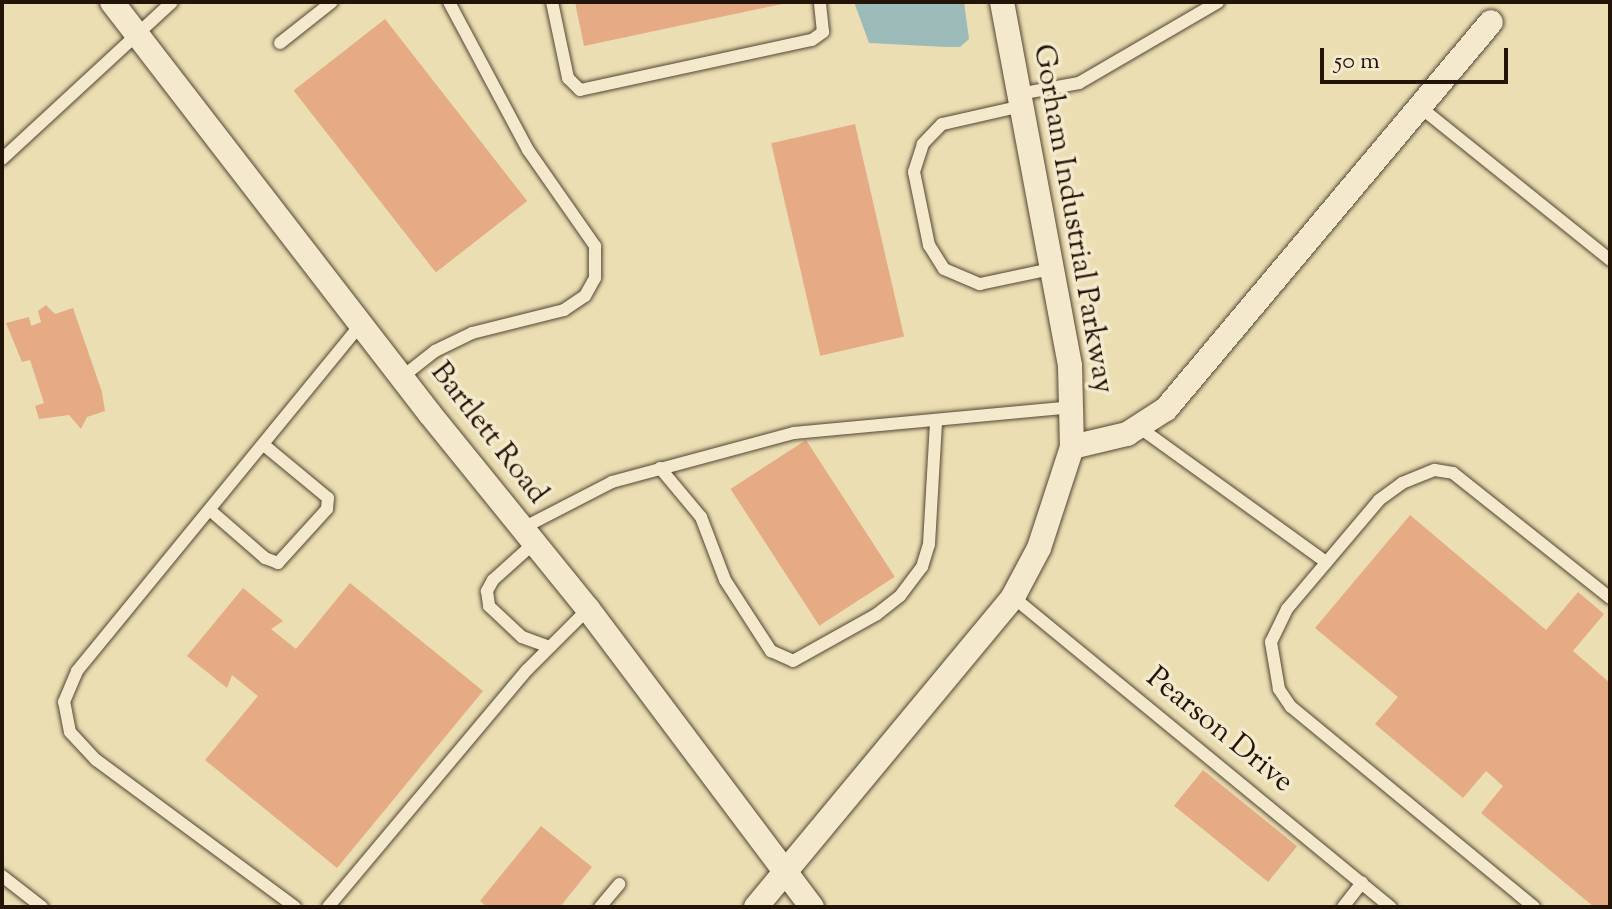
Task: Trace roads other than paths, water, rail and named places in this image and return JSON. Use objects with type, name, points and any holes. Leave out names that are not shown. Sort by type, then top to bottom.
[{"type":"street","name":"Bartlett Road","points":[[112,2],[402,377],[588,609],[812,907]]},
{"type":"street","name":"Gorham Industrial Parkway","points":[[756,907],[1013,597],[1039,548],[1072,447],[1070,366],[1002,2]]},
{"type":"street","points":[[1072,447],[1140,428],[1166,409],[1491,22]]},
{"type":"lane","points":[[2,159],[172,2]]},
{"type":"lane","points":[[280,43],[332,2]]},
{"type":"lane","points":[[402,377],[435,351],[472,333],[564,310],[585,296],[595,278],[595,246],[528,150],[449,2]]},
{"type":"lane","points":[[552,2],[568,78],[580,90],[812,40],[823,32],[820,2]]},
{"type":"lane","points":[[1051,269],[980,284],[944,269],[929,245],[914,172],[923,144],[942,124],[1079,83],[1218,2]]},
{"type":"lane","points":[[1420,107],[1610,260]]},
{"type":"lane","points":[[294,906],[96,760],[70,732],[64,702],[77,671],[361,324]]},
{"type":"lane","points":[[549,647],[522,637],[489,606],[487,591],[527,536],[576,496],[660,468],[794,433],[1073,407]]},
{"type":"lane","points":[[660,468],[701,517],[725,580],[771,651],[793,661],[877,614],[900,596],[922,567],[929,544],[936,421]]},
{"type":"lane","points":[[1140,428],[1326,562]]},
{"type":"lane","points":[[211,511],[265,558],[278,563],[327,509],[328,498],[264,445]]},
{"type":"lane","points":[[1534,907],[1318,731],[1279,689],[1271,642],[1287,609],[1379,500],[1402,483],[1435,470],[1453,473],[1610,598]]},
{"type":"lane","name":"Pearson Drive","points":[[1013,597],[1391,907]]},
{"type":"lane","points":[[328,907],[549,647],[588,609]]},
{"type":"lane","points":[[2,876],[42,907]]},
{"type":"lane","points":[[1343,907],[1362,883]]},
{"type":"lane","points":[[600,907],[619,884]]},
{"type":"water","points":[[854,2],[964,2],[969,39],[960,47],[869,43]]}]
